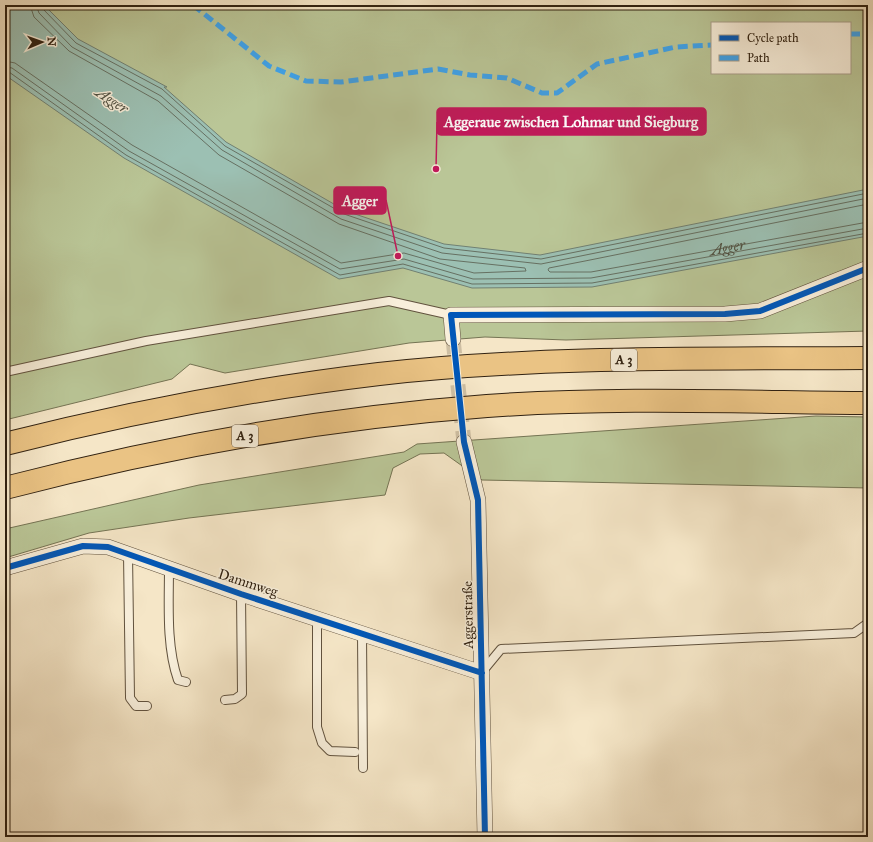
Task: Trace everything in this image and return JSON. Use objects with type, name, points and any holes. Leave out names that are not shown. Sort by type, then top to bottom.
[{"type":"highway","name":"A 3","points":[[5,444],[148,410],[225,395],[380,374],[488,365],[592,360],[868,358]]},
{"type":"highway","name":"A 3","points":[[5,488],[84,467],[216,441],[384,416],[489,406],[594,402],[868,403]]},
{"type":"street","points":[[453,339],[451,315],[725,314],[760,311],[868,268]]},
{"type":"street","name":"Aggerstraße","points":[[464,442],[478,500],[485,837]]},
{"type":"street","name":"Dammweg","points":[[5,568],[83,546],[108,547],[241,594],[482,673]]},
{"type":"lane","points":[[5,372],[146,341],[390,301],[451,315]]},
{"type":"lane","points":[[128,554],[130,698],[136,706],[147,706]]},
{"type":"lane","points":[[169,568],[169,620],[175,671],[178,680],[186,682]]},
{"type":"lane","points":[[225,700],[235,699],[242,694],[241,594]]},
{"type":"lane","points":[[317,618],[317,727],[322,743],[330,751],[355,752]]},
{"type":"lane","points":[[482,673],[501,649],[854,633],[868,623]]},
{"type":"lane","points":[[362,633],[363,768]]},
{"type":"green space","points":[[5,5],[868,5],[868,331],[566,340],[485,337],[409,343],[225,373],[190,364],[172,379],[5,420]]},
{"type":"green space","points":[[816,416],[868,417],[868,488],[482,480],[444,453],[420,454],[393,468],[385,495],[189,518],[89,533],[5,558],[5,529],[199,485],[404,452],[417,444]]},
{"type":"water","points":[[5,5],[44,5],[78,39],[167,87],[164,87],[226,142],[346,211],[444,244],[540,255],[868,189],[868,236],[592,287],[472,288],[403,268],[339,279],[124,158],[5,75]]},
{"type":"tunnel","points":[[453,339],[464,442]]},
{"type":"marked path","points":[[193,5],[269,66],[306,81],[341,82],[438,69],[470,75],[507,78],[542,93],[557,93],[597,64],[676,47],[711,45]]},
{"type":"marked path","points":[[851,34],[868,34]]},
{"type":"cycle path","points":[[485,837],[478,500],[464,442],[451,315],[725,314],[760,311],[868,268]]},
{"type":"cycle path","points":[[5,568],[83,546],[108,547],[241,594],[482,673]]},
{"type":"place","name":"Aggeraue zwischen Lohmar und Siegburg","points":[[436,169]]},
{"type":"place","name":"Agger","points":[[398,256]]}]
